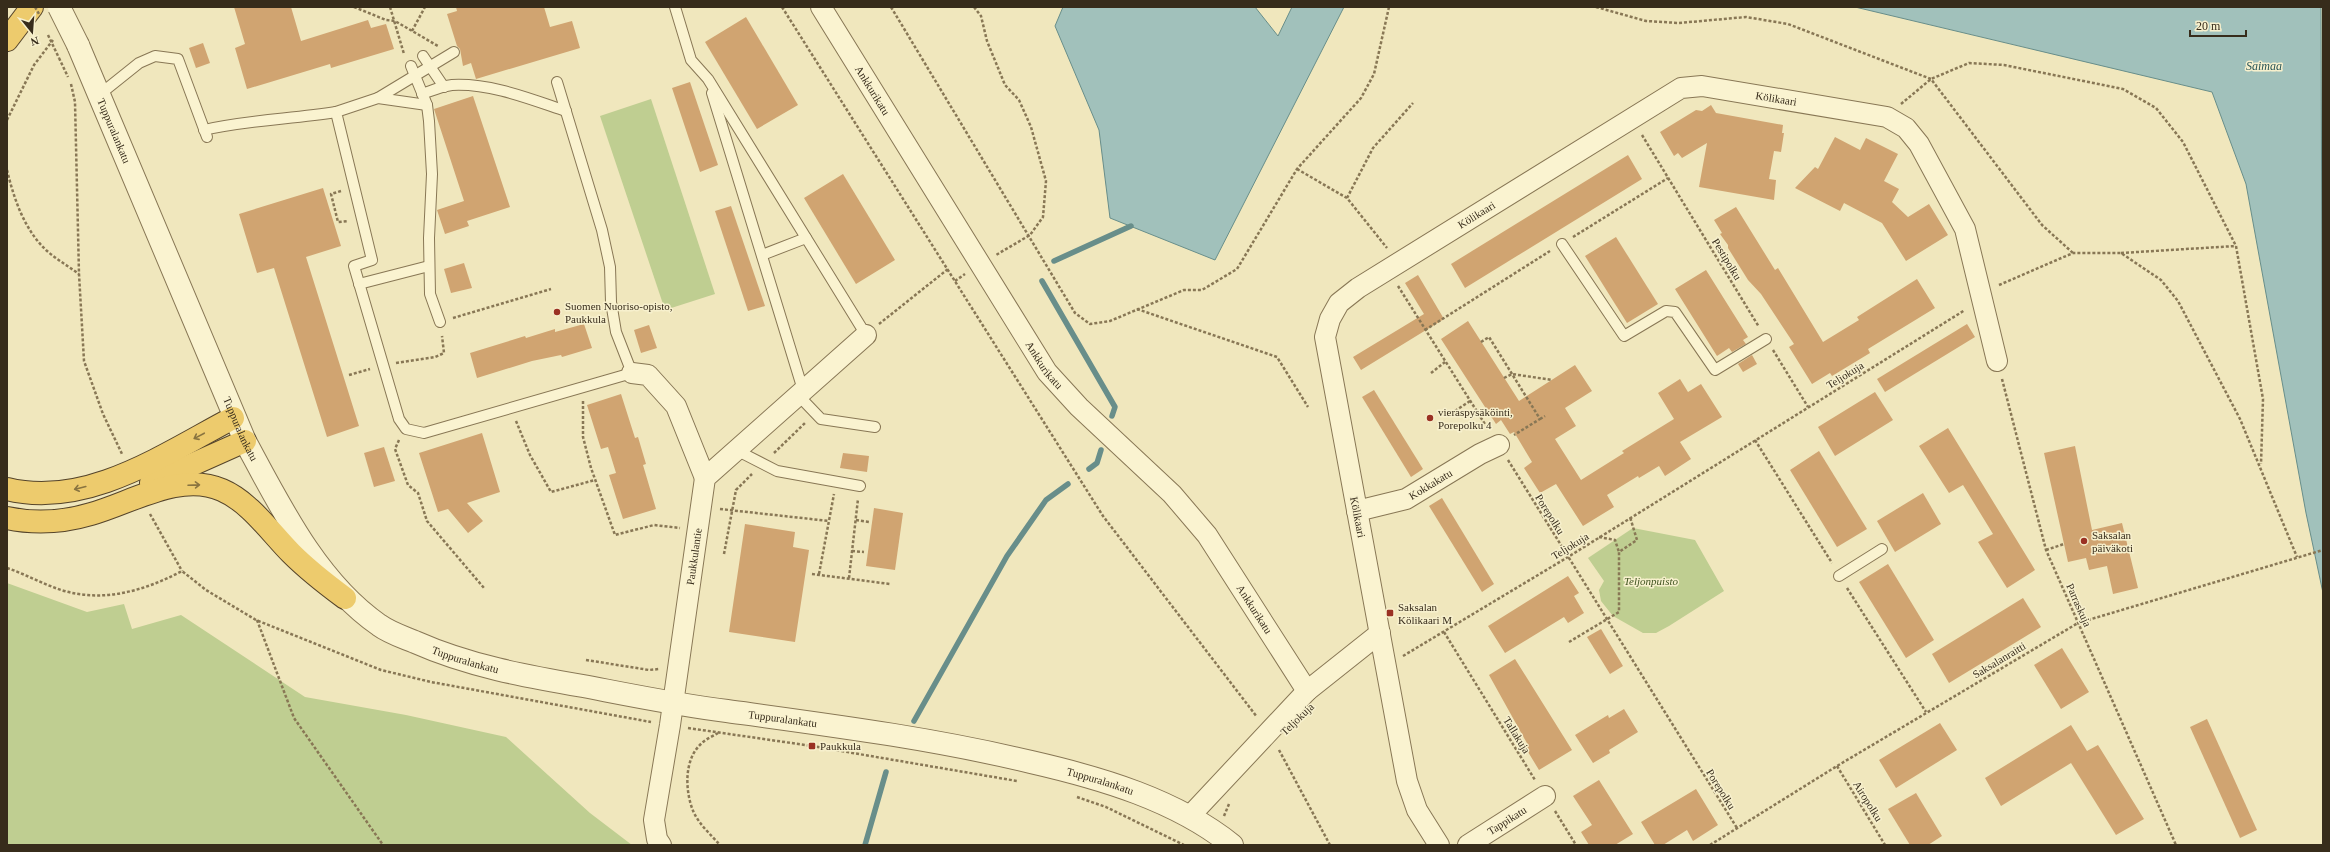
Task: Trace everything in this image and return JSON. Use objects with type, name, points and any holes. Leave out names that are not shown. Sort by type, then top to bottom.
[{"type":"highway","points":[[7,40],[32,7]]},
{"type":"highway","points":[[7,489],[22,493],[66,492],[103,483],[155,459],[233,418]]},
{"type":"highway","points":[[7,513],[23,515],[50,514],[84,509],[116,498],[245,441]]},
{"type":"highway","points":[[7,518],[39,522],[65,520],[104,510],[160,489],[194,484],[210,485],[237,498],[292,554],[317,577],[345,598]]},
{"type":"street","name":"Tuppuralankatu","points":[[59,7],[78,45],[233,418],[272,491],[313,556],[345,598],[381,627],[445,656],[503,672],[672,702],[857,728],[966,747],[1086,775],[1189,817],[1214,830],[1232,845]]},
{"type":"street","name":"Ankkurikatu","points":[[821,7],[1047,372],[1079,407],[1172,494],[1207,535],[1307,691]]},
{"type":"street","name":"Kölikaari","points":[[1439,845],[1417,810],[1407,781],[1386,663],[1356,511],[1325,337],[1330,319],[1339,303],[1386,270],[1681,88],[1702,86],[1888,117],[1906,128],[1919,144],[1965,229],[1997,361]]},
{"type":"street","points":[[632,373],[648,375],[676,406],[705,478],[866,335]]},
{"type":"street","name":"Kokkakatu","points":[[1356,511],[1406,499],[1480,454],[1499,445]]},
{"type":"street","name":"Paukkulantie","points":[[661,845],[657,839],[654,820],[705,478]]},
{"type":"street","points":[[1189,817],[1276,737],[1307,691],[1380,633]]},
{"type":"street","name":"Tappikatu","points":[[1468,845],[1545,796]]},
{"type":"lane","points":[[675,7],[691,60],[708,79],[866,335]]},
{"type":"lane","points":[[99,95],[139,63],[155,56],[178,59],[205,133],[236,122],[297,118],[336,112],[378,98],[413,71],[430,66],[454,52]]},
{"type":"lane","points":[[424,56],[444,87]]},
{"type":"lane","points":[[413,71],[427,105],[432,174],[429,266],[430,294],[440,322]]},
{"type":"lane","points":[[708,79],[762,255],[801,393],[821,419],[875,427]]},
{"type":"lane","points":[[336,112],[372,260],[354,266],[399,419],[406,429],[424,434],[632,373],[616,332],[611,302],[610,267],[602,230],[557,82]]},
{"type":"lane","points":[[422,94],[444,87],[476,86],[521,96],[566,111]]},
{"type":"lane","points":[[378,98],[427,105]]},
{"type":"lane","points":[[762,255],[806,238]]},
{"type":"lane","points":[[1562,244],[1624,336],[1666,311],[1675,312],[1715,370],[1766,339]]},
{"type":"lane","points":[[359,284],[429,266]]},
{"type":"lane","points":[[736,450],[777,471],[860,486]]},
{"type":"lane","points":[[1839,576],[1882,549]]},
{"type":"path","points":[[354,7],[386,20],[395,21],[438,46],[424,56]]},
{"type":"path","points":[[390,7],[395,21],[398,38],[413,71]]},
{"type":"path","points":[[412,30],[425,7]]},
{"type":"path","points":[[782,7],[1103,516],[1276,737]]},
{"type":"path","points":[[890,7],[1030,235],[1075,313],[1090,324],[1110,321],[1184,290],[1202,290],[1237,269],[1297,169],[1361,98],[1374,74],[1389,7]]},
{"type":"path","points":[[974,7],[980,16],[987,41],[1005,85],[1019,100],[1030,127],[1046,181],[1043,217],[1030,235]]},
{"type":"path","points":[[1596,7],[1646,21],[1679,23],[1746,17],[1788,24],[1930,79],[2042,225],[2073,253],[2121,253],[2236,246]]},
{"type":"path","points":[[7,120],[34,65],[57,36]]},
{"type":"path","points":[[59,58],[71,84],[75,102],[79,274],[84,361],[103,414],[122,454]]},
{"type":"path","points":[[1888,117],[1930,79],[1969,64],[2004,65],[2123,89],[2156,108],[2183,142],[2236,246],[2263,399],[2260,466]]},
{"type":"path","points":[[1347,198],[1373,148],[1413,103]]},
{"type":"path","name":"Pestipolku","points":[[1632,118],[1808,407]]},
{"type":"path","points":[[1297,169],[1347,198],[1389,251],[1386,270]]},
{"type":"path","points":[[7,170],[14,199],[30,229],[46,250],[79,274]]},
{"type":"path","points":[[1425,330],[1668,178]]},
{"type":"path","points":[[354,187],[331,194],[338,222],[362,218]]},
{"type":"path","name":"Teljokuja","points":[[1386,663],[1399,658],[1444,632],[1568,557],[1630,517],[1983,300],[1995,287],[2073,253]]},
{"type":"path","points":[[2121,253],[2161,280],[2178,301],[2240,420],[2297,558]]},
{"type":"path","points":[[866,335],[948,269]]},
{"type":"path","name":"Porepolku","points":[[1386,270],[1499,445],[1737,828]]},
{"type":"path","points":[[349,376],[383,365],[444,353],[440,322],[551,289]]},
{"type":"path","points":[[1137,309],[1277,357],[1308,407]]},
{"type":"path","points":[[1481,342],[1489,337],[1540,419]]},
{"type":"path","name":"Parraskuja","points":[[1997,361],[2046,550],[2176,845]]},
{"type":"path","points":[[1430,372],[1446,362]]},
{"type":"path","points":[[1504,378],[1512,374],[1552,380]]},
{"type":"path","points":[[588,386],[583,397],[582,437],[595,480],[616,535],[654,525],[684,529],[697,535]]},
{"type":"path","points":[[1455,411],[1470,401]]},
{"type":"path","points":[[511,408],[530,455],[551,492],[595,480]]},
{"type":"path","points":[[1499,445],[1545,416]]},
{"type":"path","points":[[404,426],[395,450],[408,486],[418,493],[427,521],[484,588]]},
{"type":"path","points":[[819,574],[836,481]]},
{"type":"path","points":[[849,578],[860,486]]},
{"type":"path","points":[[714,508],[829,521]]},
{"type":"path","points":[[150,513],[182,571],[206,590],[256,620],[294,718],[383,845]]},
{"type":"path","points":[[1619,552],[1637,540],[1630,517]]},
{"type":"path","points":[[856,520],[869,522]]},
{"type":"path","points":[[1569,642],[1608,620],[1619,612],[1619,552],[1615,540],[1599,537]]},
{"type":"path","points":[[2046,550],[2064,544]]},
{"type":"path","name":"Saksalanraitti","points":[[1710,845],[1837,766],[2078,623],[2323,550]]},
{"type":"path","points":[[852,551],[864,552]]},
{"type":"path","points":[[7,568],[61,590],[95,597],[113,596],[146,588],[182,571]]},
{"type":"path","points":[[812,574],[890,584]]},
{"type":"path","name":"Tallakuja","points":[[1444,632],[1576,845]]},
{"type":"path","points":[[586,660],[649,670],[662,669],[677,671]]},
{"type":"path","points":[[718,733],[702,743],[694,752],[687,775],[689,795],[694,813],[720,845]]},
{"type":"path","name":"Teljokuja","points":[[1272,754],[1278,748],[1276,737]]},
{"type":"path","points":[[1278,748],[1330,845]]},
{"type":"path","name":"Airopolku","points":[[1837,766],[1885,845]]},
{"type":"path","points":[[1214,830],[1225,814],[1230,801]]},
{"type":"green space","points":[[651,99],[715,294],[665,310],[600,116]]},
{"type":"green space","name":"Teljonpuisto","points":[[1633,528],[1695,540],[1724,591],[1656,633],[1643,633],[1613,616],[1601,601],[1599,590],[1604,581],[1588,558]]},
{"type":"green space","points":[[7,583],[87,612],[124,604],[132,629],[181,615],[305,697],[406,715],[506,737],[590,813],[632,845],[7,845]]},
{"type":"water","points":[[1063,7],[1255,7],[1278,36],[1292,7],[1344,7],[1215,260],[1110,218],[1099,130],[1055,26]]},
{"type":"water","name":"Saimaa","points":[[1855,7],[2321,7],[2323,593],[2306,513],[2246,184],[2212,92]]},
{"type":"building","points":[[234,7],[291,7],[301,41],[368,20],[371,28],[386,24],[394,49],[331,68],[330,64],[247,89],[235,48],[245,44]]},
{"type":"building","points":[[456,7],[544,7],[550,27],[572,21],[580,48],[476,79],[471,63],[463,66],[460,49],[457,46],[447,14],[457,11]]},
{"type":"building","points":[[746,17],[798,105],[757,129],[705,42]]},
{"type":"building","points":[[203,43],[210,63],[196,68],[189,48]]},
{"type":"building","points":[[690,82],[718,165],[700,172],[672,88]]},
{"type":"building","points":[[473,96],[510,207],[467,221],[469,226],[445,234],[437,210],[464,201],[434,109]]},
{"type":"building","points":[[1711,105],[1716,113],[1783,125],[1782,133],[1784,133],[1781,152],[1774,151],[1769,179],[1776,180],[1774,200],[1699,187],[1707,143],[1682,158],[1678,153],[1674,156],[1660,132],[1696,110],[1702,111]]},
{"type":"building","points":[[1835,137],[1860,150],[1866,138],[1898,154],[1884,181],[1899,189],[1892,202],[1908,217],[1929,204],[1948,235],[1906,261],[1882,223],[1844,203],[1840,211],[1795,188],[1815,167],[1818,169]]},
{"type":"building","points":[[1628,155],[1642,179],[1465,288],[1451,264]]},
{"type":"building","points":[[843,174],[895,260],[856,284],[804,198]]},
{"type":"building","points":[[323,188],[341,246],[306,257],[359,426],[327,437],[274,268],[257,273],[239,214]]},
{"type":"building","points":[[731,206],[765,306],[748,311],[715,211]]},
{"type":"building","points":[[1736,207],[1775,270],[1778,268],[1823,342],[1859,320],[1857,317],[1917,279],[1935,308],[1868,349],[1870,353],[1832,376],[1830,373],[1812,384],[1789,347],[1794,344],[1761,294],[1748,280],[1720,234],[1722,233],[1714,220]]},
{"type":"building","points":[[1616,237],[1658,304],[1627,323],[1585,256]]},
{"type":"building","points":[[464,263],[472,288],[451,293],[444,269]]},
{"type":"building","points":[[1706,270],[1748,337],[1743,340],[1746,344],[1732,352],[1729,348],[1717,356],[1675,289]]},
{"type":"building","points":[[1418,275],[1444,319],[1361,370],[1353,357],[1424,314],[1405,283]]},
{"type":"building","points":[[1468,321],[1519,401],[1575,365],[1592,391],[1565,408],[1576,426],[1555,439],[1581,480],[1624,453],[1622,451],[1674,419],[1658,393],[1680,379],[1688,392],[1701,384],[1722,417],[1680,442],[1691,459],[1665,476],[1659,466],[1639,478],[1638,476],[1607,495],[1614,507],[1583,526],[1556,484],[1540,493],[1524,468],[1532,462],[1514,432],[1510,434],[1501,420],[1496,424],[1441,339]]},
{"type":"building","points":[[584,324],[592,348],[562,357],[561,355],[532,361],[477,378],[470,353],[525,336],[526,338],[555,329],[555,332]]},
{"type":"building","points":[[1967,324],[1975,337],[1885,392],[1877,379]]},
{"type":"building","points":[[649,325],[657,348],[641,353],[634,330]]},
{"type":"building","points":[[1752,355],[1757,364],[1743,372],[1738,364]]},
{"type":"building","points":[[1374,390],[1423,469],[1411,477],[1362,397]]},
{"type":"building","points":[[1875,392],[1893,420],[1835,456],[1818,427]]},
{"type":"building","points":[[621,394],[635,438],[638,437],[646,464],[643,465],[656,509],[623,519],[609,475],[616,473],[608,447],[601,449],[587,405]]},
{"type":"building","points":[[1948,428],[2035,570],[2007,588],[1978,542],[1993,534],[1963,485],[1949,493],[1919,446]]},
{"type":"building","points":[[482,433],[500,492],[467,503],[483,521],[468,533],[448,509],[438,512],[419,453]]},
{"type":"building","points":[[2075,446],[2092,530],[2122,523],[2138,588],[2113,594],[2107,566],[2089,570],[2086,558],[2068,562],[2044,453]]},
{"type":"building","points":[[384,447],[395,481],[374,487],[364,453]]},
{"type":"building","points":[[1819,451],[1867,529],[1837,547],[1790,470]]},
{"type":"building","points":[[843,453],[869,456],[867,472],[840,468]]},
{"type":"building","points":[[1923,493],[1941,524],[1895,552],[1877,521]]},
{"type":"building","points":[[1442,498],[1494,584],[1482,592],[1429,506]]},
{"type":"building","points":[[874,508],[903,513],[895,570],[866,566]]},
{"type":"building","points":[[745,524],[795,532],[793,547],[809,550],[795,642],[729,632]]},
{"type":"building","points":[[1888,564],[1934,640],[1906,658],[1859,582]]},
{"type":"building","points":[[1568,576],[1579,593],[1574,596],[1584,613],[1568,623],[1564,617],[1505,653],[1488,626]]},
{"type":"building","points":[[2023,598],[2041,627],[1949,683],[1932,654]]},
{"type":"building","points":[[1601,629],[1623,666],[1610,674],[1587,637]]},
{"type":"building","points":[[2062,648],[2089,692],[2061,709],[2034,665]]},
{"type":"building","points":[[1515,659],[1572,750],[1539,770],[1525,747],[1528,745],[1489,675]]},
{"type":"building","points":[[1624,709],[1638,732],[1609,750],[1610,753],[1593,763],[1575,735],[1608,715],[1609,718]]},
{"type":"building","points":[[2207,719],[2257,830],[2240,838],[2190,727]]},
{"type":"building","points":[[1940,723],[1957,750],[1896,788],[1879,760]]},
{"type":"building","points":[[2071,725],[2087,751],[2098,745],[2144,819],[2116,835],[2071,763],[2001,806],[1985,778]]},
{"type":"building","points":[[1599,780],[1633,834],[1615,845],[1589,845],[1581,832],[1592,825],[1573,796]]},
{"type":"building","points":[[1696,789],[1718,825],[1693,841],[1687,830],[1663,845],[1655,845],[1641,822]]},
{"type":"building","points":[[1916,793],[1942,836],[1928,845],[1910,845],[1888,809]]},
{"type":"waterway","points":[[1054,261],[1131,226]]},
{"type":"waterway","points":[[1042,281],[1115,407],[1112,416]]},
{"type":"waterway","points":[[1089,469],[1097,463],[1101,450]]},
{"type":"waterway","points":[[914,721],[1007,556],[1046,500],[1068,484]]},
{"type":"waterway","points":[[865,845],[886,772]]},
{"type":"place","name":"Suomen Nuoriso-opisto, Paukkula","points":[[557,312]]},
{"type":"place","name":"vieraspysäköinti, Porepolku 4","points":[[1430,418]]},
{"type":"place","name":"Saksalan päiväkoti","points":[[2084,541]]},
{"type":"place","name":"Saksalan Kölikaari M","points":[[1390,613]]},
{"type":"place","name":"Paukkula","points":[[812,746]]}]
